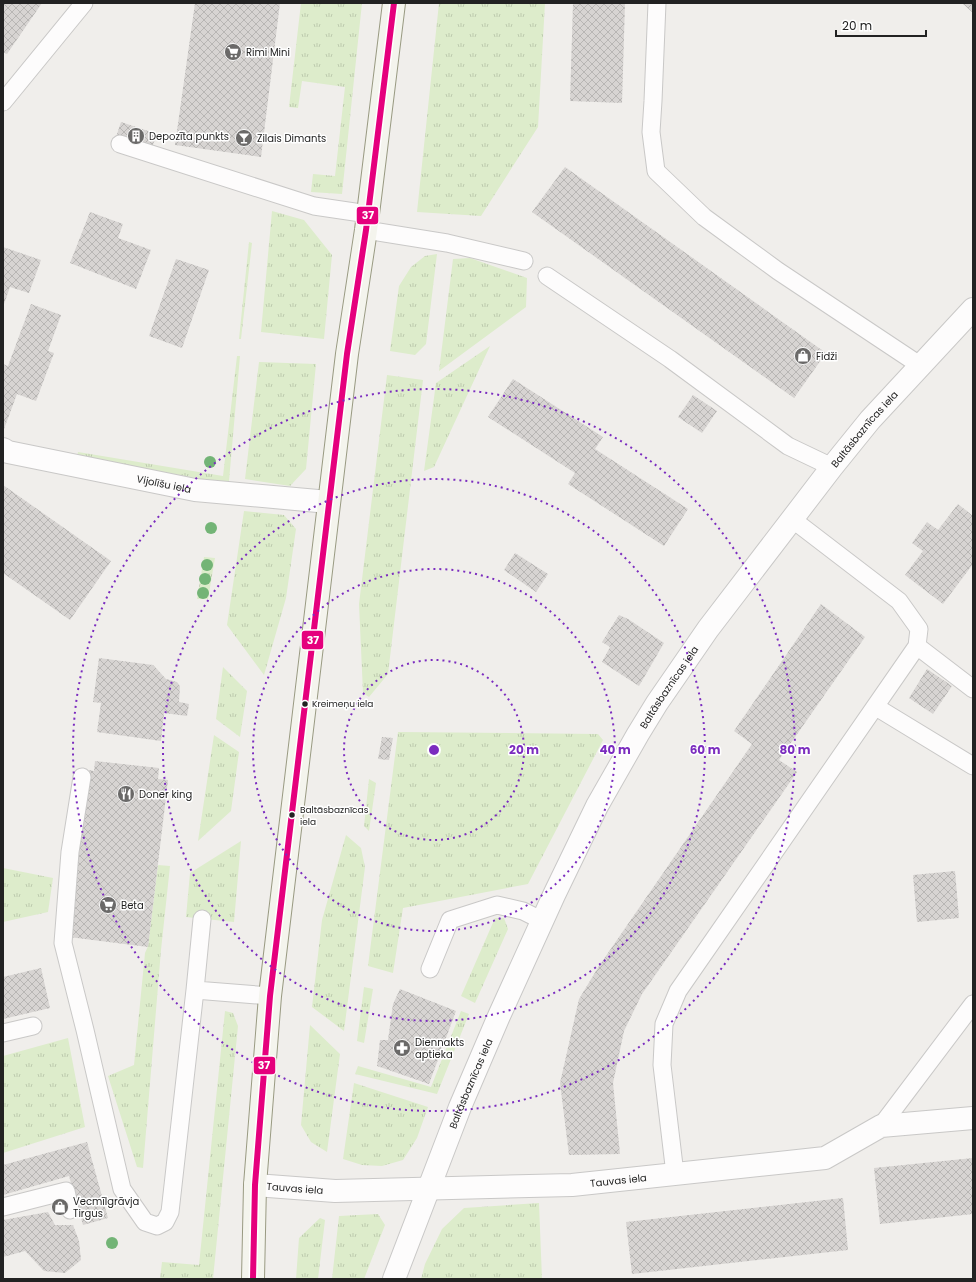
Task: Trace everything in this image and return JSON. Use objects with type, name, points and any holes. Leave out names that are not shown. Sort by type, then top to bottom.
[{"type":"main road","points":[[253,1279],[255,1185],[270,996],[347,354],[367,222],[394,3]]},
{"type":"street","name":"Baltāsbaznīcas iela","points":[[394,1279],[460,1106],[499,1016],[597,806],[657,703],[708,628],[832,467],[870,420],[973,309]]},
{"type":"street","name":"Vijolīšu iela","points":[[3,449],[8,452],[194,495],[329,502]]},
{"type":"street","name":"Tauvas iela","points":[[255,1185],[335,1191],[572,1185],[824,1158],[881,1126],[973,1118]]},
{"type":"lane","points":[[3,102],[84,3]]},
{"type":"lane","points":[[657,3],[651,132],[656,171],[704,217],[778,271],[921,366]]},
{"type":"lane","points":[[120,144],[367,222],[524,261]]},
{"type":"lane","points":[[547,276],[670,359],[788,446],[832,467]]},
{"type":"lane","points":[[675,1174],[662,1065],[664,1024],[678,991],[917,646],[919,629],[899,601],[792,518]]},
{"type":"lane","points":[[917,646],[973,689]]},
{"type":"lane","points":[[876,707],[973,766]]},
{"type":"lane","points":[[82,777],[70,852],[63,943],[122,1189],[145,1222],[157,1226],[166,1222],[170,1212],[202,919]]},
{"type":"lane","points":[[430,969],[450,920],[497,905],[523,911],[543,921]]},
{"type":"lane","points":[[195,990],[270,996]]},
{"type":"lane","points":[[881,1126],[973,1004]]},
{"type":"lane","points":[[3,1033],[33,1026]]},
{"type":"lane","points":[[3,1207],[66,1191],[70,1210]]},
{"type":"green space","points":[[301,3],[362,3],[342,194],[311,192],[313,174],[335,176],[345,87],[302,81],[298,108],[289,107]]},
{"type":"green space","points":[[439,3],[545,3],[538,127],[481,216],[417,212]]},
{"type":"green space","points":[[272,211],[304,220],[332,255],[324,339],[261,332]]},
{"type":"green space","points":[[249,242],[252,243],[241,339],[239,339]]},
{"type":"green space","points":[[437,254],[426,344],[415,355],[390,351],[399,286],[411,267],[425,256]]},
{"type":"green space","points":[[470,258],[527,278],[526,307],[439,371],[453,259]]},
{"type":"green space","points":[[490,346],[434,467],[424,471],[436,383]]},
{"type":"green space","points":[[237,356],[240,356],[229,481],[225,483],[77,457],[78,452],[223,476]]},
{"type":"green space","points":[[259,362],[316,364],[306,469],[290,486],[245,479]]},
{"type":"green space","points":[[387,375],[423,380],[388,674],[369,697],[363,693],[359,604]]},
{"type":"green space","points":[[244,511],[284,515],[296,529],[286,598],[264,675],[227,625]]},
{"type":"green space","points":[[204,557],[215,558],[208,599],[197,599]]},
{"type":"green space","points":[[223,667],[247,691],[240,737],[216,719]]},
{"type":"green space","points":[[398,732],[598,734],[603,740],[528,884],[403,908],[393,973],[368,966]]},
{"type":"green space","points":[[214,735],[239,752],[231,811],[198,841]]},
{"type":"green space","points":[[369,779],[376,783],[369,831],[364,826]]},
{"type":"green space","points":[[346,835],[361,848],[365,867],[344,1031],[312,1007],[322,920]]},
{"type":"green space","points":[[241,841],[234,922],[186,917],[190,873]]},
{"type":"green space","points":[[158,865],[170,866],[161,950],[143,1168],[137,1167],[108,1076],[134,1065],[145,953],[148,946]]},
{"type":"green space","points":[[3,868],[53,878],[48,912],[3,922]]},
{"type":"green space","points":[[495,918],[504,918],[508,929],[475,1003],[461,996]]},
{"type":"green space","points":[[364,987],[373,989],[364,1043],[357,1041]]},
{"type":"green space","points":[[225,1011],[233,1013],[238,1026],[213,1279],[160,1279],[162,1262],[199,1265]]},
{"type":"green space","points":[[461,1011],[469,1014],[437,1094],[355,1074],[358,1066],[431,1087]]},
{"type":"green space","points":[[310,1025],[340,1054],[327,1152],[311,1142],[301,1125]]},
{"type":"green space","points":[[68,1038],[85,1127],[3,1153],[3,1056]]},
{"type":"green space","points":[[354,1083],[428,1107],[417,1138],[403,1160],[382,1166],[362,1165],[343,1159]]},
{"type":"green space","points":[[539,1203],[542,1279],[421,1279],[425,1264],[442,1229],[464,1208]]},
{"type":"green space","points":[[378,1214],[385,1225],[364,1279],[332,1279],[339,1216]]},
{"type":"green space","points":[[320,1218],[325,1220],[318,1279],[296,1279],[299,1238]]},
{"type":"building","points":[[3,3],[42,3],[7,54],[3,52]]},
{"type":"building","points":[[195,3],[280,3],[261,157],[175,145]]},
{"type":"building","points":[[573,3],[625,3],[622,103],[570,101]]},
{"type":"building","points":[[962,3],[973,3],[973,13]]},
{"type":"building","name":"Depozīta punkts","points":[[121,122],[157,134],[151,150],[116,137]]},
{"type":"building","points":[[565,167],[826,353],[794,398],[532,212]]},
{"type":"building","points":[[90,212],[123,224],[118,238],[151,250],[136,289],[70,263]]},
{"type":"building","points":[[3,247],[41,260],[29,293],[10,287],[3,307]]},
{"type":"building","points":[[176,259],[209,270],[182,348],[149,336]]},
{"type":"building","points":[[31,304],[61,315],[48,351],[54,353],[36,401],[17,394],[4,429],[3,364],[8,366]]},
{"type":"building","points":[[513,379],[603,437],[595,449],[688,509],[664,546],[568,484],[575,473],[488,417]]},
{"type":"building","points":[[693,395],[717,411],[702,433],[678,417]]},
{"type":"building","points":[[3,485],[111,561],[70,620],[3,573]]},
{"type":"building","points":[[958,504],[973,516],[973,564],[943,604],[905,575],[923,551],[912,543],[927,522],[938,530]]},
{"type":"building","points":[[515,553],[548,574],[536,592],[504,570]]},
{"type":"building","points":[[821,604],[865,637],[779,760],[797,772],[642,994],[624,1031],[613,1083],[620,1154],[569,1155],[560,1083],[579,999],[599,966],[752,744],[734,731]]},
{"type":"building","points":[[619,615],[628,619],[664,643],[639,686],[602,662],[610,647],[602,642]]},
{"type":"building","points":[[99,658],[153,665],[166,679],[177,682],[180,686],[179,702],[189,704],[187,716],[164,713],[161,741],[97,732],[101,703],[93,702]]},
{"type":"building","points":[[927,669],[952,686],[933,714],[909,698]]},
{"type":"building","points":[[382,737],[393,738],[389,760],[378,759]]},
{"type":"building","points":[[95,761],[159,768],[158,779],[168,780],[148,947],[69,937],[89,770],[94,771]]},
{"type":"building","points":[[955,871],[959,918],[917,922],[913,875]]},
{"type":"building","points":[[41,968],[50,1008],[3,1019],[3,977]]},
{"type":"building","points":[[400,989],[456,1011],[429,1084],[377,1066],[380,1040],[388,1040],[393,1004]]},
{"type":"building","points":[[87,1142],[108,1218],[83,1225],[69,1176],[3,1195],[3,1165]]},
{"type":"building","points":[[973,1158],[973,1214],[880,1224],[874,1168]]},
{"type":"building","points":[[843,1198],[848,1250],[632,1274],[626,1222]]},
{"type":"building","points":[[48,1212],[55,1225],[73,1225],[79,1241],[81,1260],[65,1273],[44,1271],[25,1251],[3,1257],[3,1220]]},
{"type":"transit line","name":"37","points":[[253,1279],[255,1185],[270,996],[347,354],[366,230],[394,3]]},
{"type":"place","name":"Rimi Mini","points":[[233,52]]},
{"type":"place","name":"Depozīta punkts","points":[[136,136]]},
{"type":"place","name":"Zilais Dimants","points":[[244,138]]},
{"type":"place","name":"Fidži","points":[[803,356]]},
{"type":"place","name":"Kreimeņu iela","points":[[305,704]]},
{"type":"place","name":"Doner king","points":[[126,794]]},
{"type":"place","name":"Baltāsbaznīcas iela","points":[[292,815]]},
{"type":"place","name":"Beta","points":[[108,905]]},
{"type":"place","name":"Diennakts aptieka","points":[[402,1048]]},
{"type":"place","name":"Vecmīlgrāvja Tirgus","points":[[60,1207]]}]
